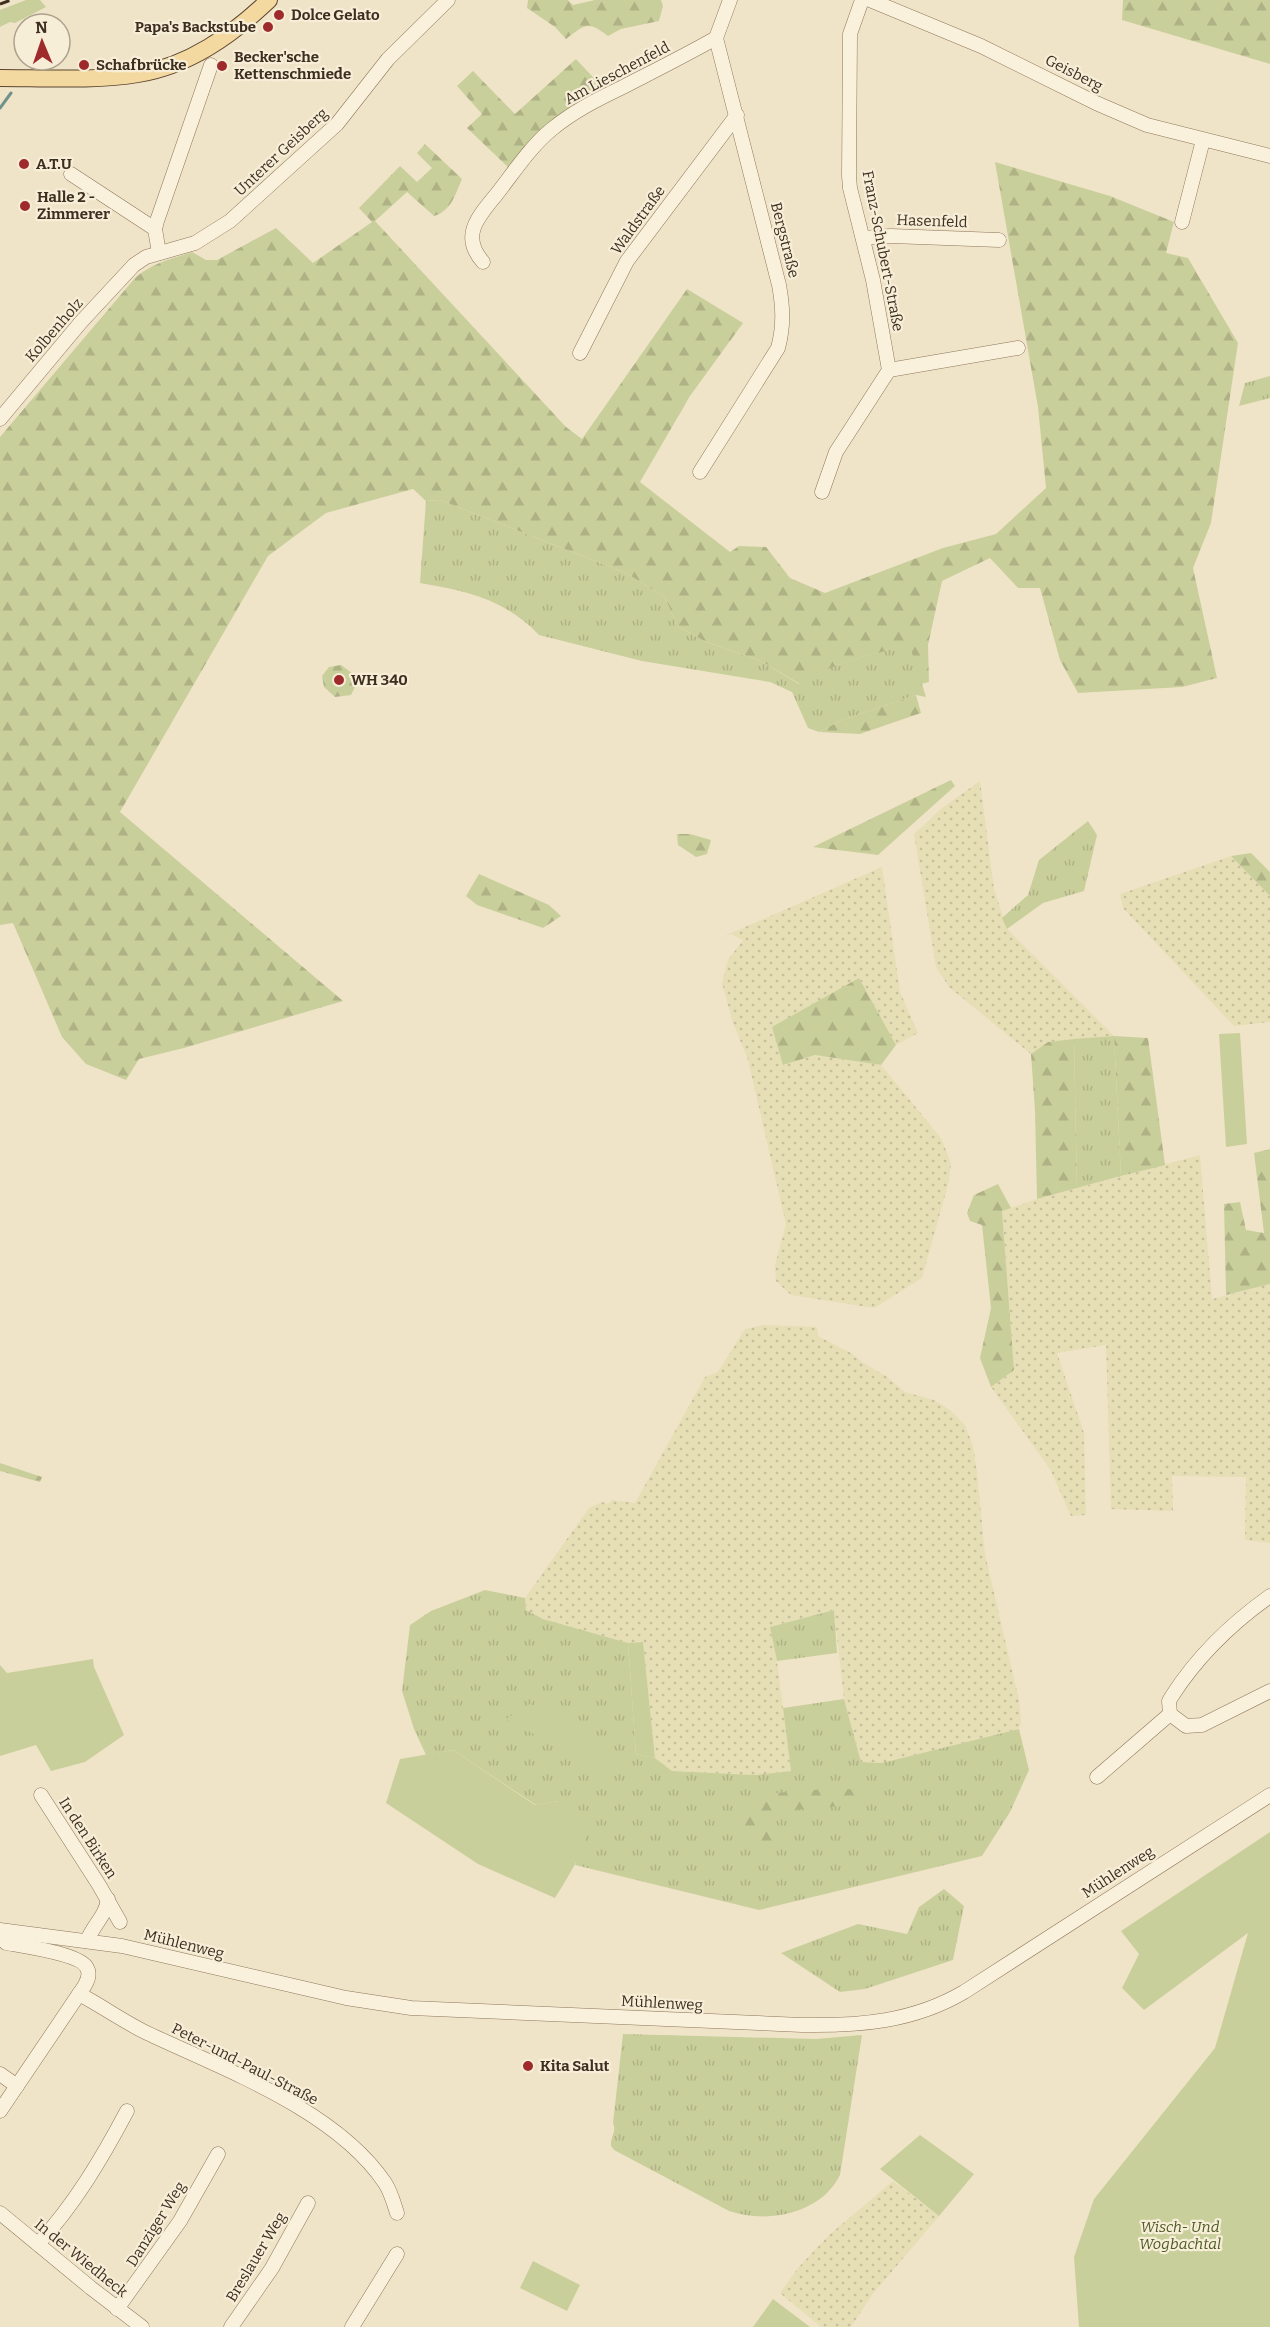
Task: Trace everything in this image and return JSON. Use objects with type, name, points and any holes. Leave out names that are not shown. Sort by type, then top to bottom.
[{"type":"main road","points":[[0,78],[139,74],[213,46],[240,27],[269,0]]},
{"type":"street","name":"Unterer Geisberg","points":[[135,264],[146,257],[195,243],[238,215],[337,124],[388,59],[448,0]]},
{"type":"street","points":[[716,38],[730,0]]},
{"type":"street","name":"Franz-Schubert-Straße","points":[[862,0],[850,34],[849,176],[889,370]]},
{"type":"street","name":"Geisberg","points":[[870,0],[981,46],[1096,103],[1147,125],[1270,156]]},
{"type":"street","name":"Bergstraße","points":[[700,472],[778,348],[783,333],[783,307],[779,285],[716,38]]},
{"type":"street","name":"Am Lieschenfeld","points":[[483,262],[476,254],[471,241],[473,228],[481,213],[540,140],[553,128],[596,99],[716,38]]},
{"type":"street","points":[[159,253],[155,229],[211,65]]},
{"type":"street","name":"Waldstraße","points":[[580,353],[627,261],[737,115]]},
{"type":"street","points":[[1182,222],[1203,140]]},
{"type":"street","points":[[71,174],[155,229]]},
{"type":"street","name":"Hasenfeld","points":[[863,238],[891,236],[999,240]]},
{"type":"street","name":"Kolbenholz","points":[[0,419],[81,322],[135,264]]},
{"type":"street","points":[[822,492],[836,452],[889,370],[1018,348]]},
{"type":"street","points":[[1270,1596],[1202,1656],[1169,1701],[1170,1714],[1186,1726],[1202,1725],[1270,1691]]},
{"type":"street","points":[[1097,1777],[1170,1714]]},
{"type":"street","name":"In den Birken","points":[[41,1795],[108,1899],[120,1922]]},
{"type":"street","name":"Mühlenweg","points":[[2,1931],[122,1946],[346,1998],[411,2008],[802,2025],[844,2025],[888,2021],[932,2009],[964,1992],[1268,1796]]},
{"type":"street","name":"In den Birken","points":[[87,1941],[106,1911],[108,1899]]},
{"type":"street","points":[[0,2111],[80,1994],[89,1971],[87,1965],[73,1958],[6,1943],[2,1938],[2,1931]]},
{"type":"street","name":"Peter-und-Paul-Straße","points":[[80,1994],[134,2027],[271,2092],[318,2120],[351,2145],[371,2166],[387,2185],[397,2213]]},
{"type":"street","points":[[0,2074],[17,2086]]},
{"type":"street","points":[[38,2244],[63,2215],[91,2176],[127,2111]]},
{"type":"street","name":"Danziger Weg","points":[[117,2309],[180,2221],[218,2154]]},
{"type":"street","name":"Breslauer Weg","points":[[231,2327],[272,2268],[308,2203]]},
{"type":"street","name":"In der Wiedheck","points":[[0,2213],[142,2327]]},
{"type":"street","points":[[352,2327],[397,2254]]},
{"type":"shaded area","points":[[980,781],[994,889],[1007,929],[1114,1036],[1049,1042],[1031,1054],[949,987],[936,967],[914,834],[942,808]]},
{"type":"shaded area","points":[[1231,856],[1270,896],[1270,1022],[1234,1026],[1123,908],[1120,894]]},
{"type":"shaded area","points":[[882,867],[900,992],[918,1033],[896,1045],[859,978],[784,1065],[815,1055],[881,1065],[941,1138],[951,1163],[949,1181],[922,1278],[874,1308],[791,1295],[776,1281],[775,1265],[786,1224],[748,1060],[732,1020],[722,983],[728,960],[743,940],[731,934],[709,943]]},
{"type":"shaded area","points":[[1200,1155],[1212,1299],[1270,1284],[1270,1543],[1245,1540],[1246,1477],[1172,1476],[1173,1511],[1111,1509],[1106,1345],[1057,1353],[1084,1433],[1086,1515],[1071,1516],[1050,1469],[991,1387],[1014,1370],[1002,1211],[1037,1199]]},
{"type":"shaded area","points":[[763,1325],[817,1327],[818,1336],[851,1353],[886,1376],[905,1392],[934,1400],[950,1410],[965,1425],[973,1446],[985,1554],[1019,1700],[1021,1722],[1019,1729],[882,1763],[861,1762],[844,1699],[834,1610],[770,1627],[777,1661],[791,1771],[754,1775],[672,1771],[655,1758],[643,1642],[628,1643],[543,1619],[526,1610],[525,1598],[589,1508],[602,1502],[608,1504],[612,1500],[635,1503],[705,1377],[718,1372],[745,1329]]},
{"type":"shaded area","points":[[893,2181],[939,2216],[872,2295],[851,2327],[821,2327],[780,2293],[798,2268],[828,2236]]},
{"type":"green space","points":[[26,0],[40,0],[46,7],[36,12],[12,12],[12,22],[0,27],[0,10]]},
{"type":"green space","points":[[528,0],[568,0],[573,5],[595,0],[661,0],[663,6],[659,21],[621,29],[608,36],[595,28],[586,26],[566,39],[555,27],[527,8]]},
{"type":"green space","points":[[1123,0],[1270,0],[1270,64],[1122,20]]},
{"type":"green space","points":[[576,59],[603,88],[568,110],[510,169],[467,128],[482,114],[457,86],[473,71],[515,114]]},
{"type":"green space","points":[[425,144],[462,179],[452,202],[440,214],[434,216],[407,192],[375,221],[566,427],[582,439],[687,289],[743,323],[690,396],[640,482],[730,552],[739,546],[766,547],[790,578],[825,593],[943,548],[996,534],[1046,488],[1038,407],[995,162],[1110,196],[1174,222],[1166,253],[1188,258],[1238,343],[1211,523],[1193,568],[1217,678],[1182,687],[1078,693],[1060,660],[1040,588],[1018,588],[990,558],[942,581],[928,645],[929,682],[921,684],[910,646],[853,660],[813,676],[800,684],[761,661],[706,642],[677,626],[665,597],[626,573],[440,500],[426,501],[413,489],[326,513],[268,556],[120,812],[343,1001],[139,1059],[126,1080],[86,1064],[62,1037],[13,923],[0,925],[0,437],[141,273],[162,262],[192,252],[206,260],[217,260],[276,228],[313,263],[372,222],[359,208],[400,166],[417,182],[432,168],[417,153]]},
{"type":"green space","points":[[1270,376],[1270,398],[1239,406],[1245,383]]},
{"type":"green space","points":[[440,500],[626,573],[665,597],[677,626],[706,642],[761,661],[799,684],[840,664],[910,645],[926,697],[916,695],[842,720],[819,732],[808,728],[792,692],[770,682],[642,661],[539,635],[513,613],[484,598],[420,583],[426,501]]},
{"type":"green space","points":[[341,665],[352,673],[356,685],[351,695],[335,697],[324,687],[322,676],[329,667]]},
{"type":"green space","points":[[916,695],[921,713],[860,734],[819,732],[842,720]]},
{"type":"green space","points":[[951,780],[955,786],[878,855],[813,847]]},
{"type":"green space","points":[[1088,821],[1097,835],[1084,891],[1043,903],[1007,929],[1002,918],[1028,895],[1039,860]]},
{"type":"green space","points":[[677,834],[690,834],[711,840],[707,854],[696,857],[678,845]]},
{"type":"green space","points":[[1251,853],[1270,872],[1270,896],[1231,856]]},
{"type":"green space","points":[[479,874],[549,905],[561,916],[543,928],[477,905],[466,896]]},
{"type":"green space","points":[[859,978],[896,1045],[881,1065],[815,1055],[783,1065],[772,1027]]},
{"type":"green space","points":[[1240,1033],[1247,1144],[1226,1147],[1219,1034]]},
{"type":"green space","points":[[1114,1036],[1121,1176],[1077,1188],[1074,1039]]},
{"type":"green space","points":[[1114,1036],[1148,1038],[1165,1165],[1121,1176]]},
{"type":"green space","points":[[1074,1039],[1077,1188],[1037,1199],[1031,1054],[1048,1042]]},
{"type":"green space","points":[[1270,1149],[1270,1284],[1226,1295],[1224,1204],[1240,1202],[1246,1230],[1264,1233],[1254,1153]]},
{"type":"green space","points":[[998,1184],[1011,1208],[1002,1211],[1014,1370],[991,1387],[980,1358],[991,1308],[982,1225],[970,1221],[967,1213],[974,1195]]},
{"type":"green space","points":[[0,1463],[42,1477],[40,1482],[0,1471]]},
{"type":"green space","points":[[485,1590],[525,1598],[526,1610],[543,1619],[628,1643],[636,1754],[655,1758],[672,1771],[754,1775],[791,1771],[783,1708],[844,1699],[861,1762],[882,1763],[1019,1729],[1029,1770],[1010,1812],[982,1856],[759,1910],[575,1865],[587,1830],[558,1801],[536,1805],[453,1750],[426,1755],[414,1729],[402,1691],[410,1625],[431,1611]]},
{"type":"green space","points":[[834,1610],[837,1653],[777,1661],[770,1627]]},
{"type":"green space","points":[[643,1642],[655,1758],[636,1754],[628,1643]]},
{"type":"green space","points":[[93,1659],[94,1667],[124,1735],[85,1762],[51,1771],[36,1745],[0,1756],[0,1665],[7,1673]]},
{"type":"green space","points":[[530,1704],[611,1747],[609,1775],[506,1719]]},
{"type":"green space","points":[[453,1750],[535,1805],[558,1801],[575,1804],[584,1815],[587,1828],[586,1838],[571,1871],[555,1898],[478,1864],[386,1803],[400,1759]]},
{"type":"green space","points":[[836,1788],[857,1790],[865,1796],[863,1804],[785,1812],[775,1818],[770,1826],[776,1844],[761,1842],[738,1828],[742,1803],[754,1798],[777,1793]]},
{"type":"green space","name":"Wisch- Und Wogbachtal","points":[[1270,1832],[1270,2327],[1079,2327],[1074,2257],[1094,2199],[1215,2048],[1248,1933],[1144,2010],[1122,1988],[1139,1954],[1121,1931]]},
{"type":"green space","points":[[944,1889],[964,1906],[953,1960],[865,1989],[840,1992],[781,1953],[858,1924],[907,1934],[919,1907]]},
{"type":"green space","points":[[623,2034],[816,2039],[862,2035],[840,2175],[831,2188],[807,2207],[792,2212],[776,2216],[744,2215],[729,2211],[614,2150],[611,2143]]},
{"type":"green space","points":[[920,2135],[974,2174],[939,2216],[880,2169]]},
{"type":"green space","points":[[533,2261],[580,2285],[567,2311],[520,2288]]},
{"type":"green space","points":[[773,2299],[810,2327],[753,2327]]},
{"type":"waterway","points":[[0,108],[11,93]]},
{"type":"railway","points":[[0,4],[11,0]]},
{"type":"place","name":"Dolce Gelato","points":[[279,15]]},
{"type":"place","name":"Papa's Backstube","points":[[268,27]]},
{"type":"place","name":"Schafbrücke","points":[[84,65]]},
{"type":"place","name":"Becker'sche Kettenschmiede","points":[[222,66]]},
{"type":"place","name":"A.T.U","points":[[24,164]]},
{"type":"place","name":"Halle 2 - Zimmerer","points":[[25,206]]},
{"type":"place","name":"WH 340","points":[[339,680]]},
{"type":"place","name":"Kita Salut","points":[[528,2066]]}]
